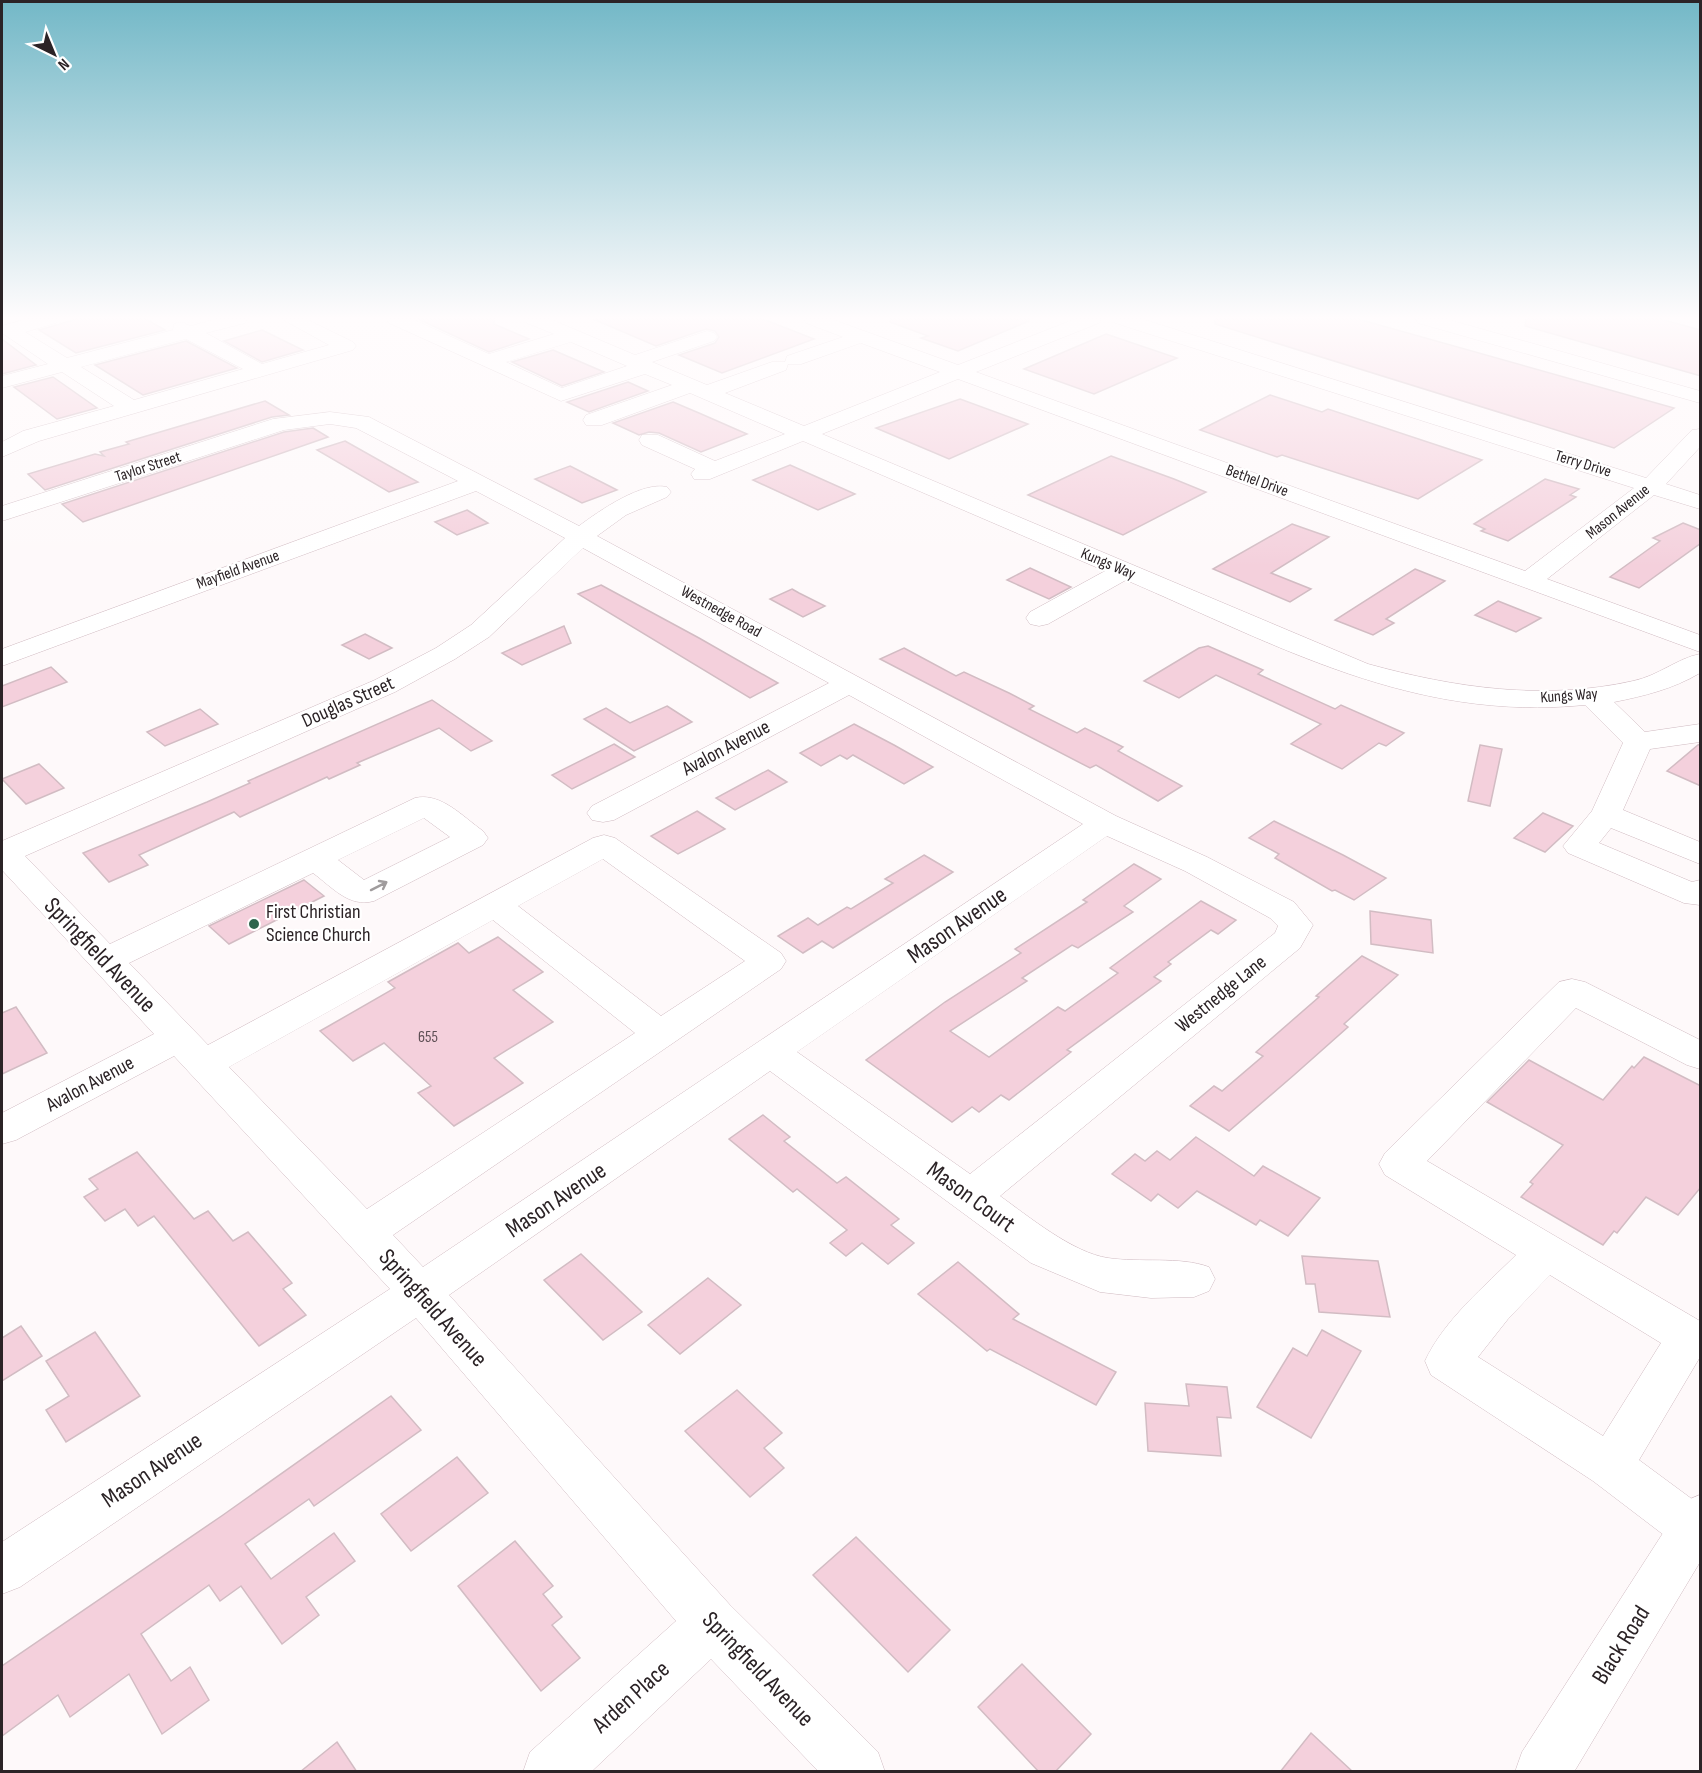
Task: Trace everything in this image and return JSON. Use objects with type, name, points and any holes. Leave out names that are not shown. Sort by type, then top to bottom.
[{"type":"street","points":[[122,402],[132,408]]},
{"type":"street","points":[[2,450],[31,436],[154,402]]},
{"type":"street","points":[[594,420],[655,402]]},
{"type":"street","name":"Kungs Way","points":[[726,402],[1358,670],[1426,689],[1501,698],[1564,699],[1625,691],[1669,678],[1701,662]]},
{"type":"street","points":[[650,440],[708,472],[884,402]]},
{"type":"street","name":"Bethel Drive","points":[[1039,402],[1701,644]]},
{"type":"street","name":"Terry Drive","points":[[1384,402],[1701,501]]},
{"type":"street","name":"Westnedge Road","points":[[330,418],[361,422],[582,537],[1105,823]]},
{"type":"street","name":"Taylor Street","points":[[2,514],[281,424],[330,418]]},
{"type":"street","name":"Mason Avenue","points":[[1529,581],[1651,486],[1701,435]]},
{"type":"street","name":"Mayfield Avenue","points":[[2,658],[476,483]]},
{"type":"street","name":"Douglas Street","points":[[2,853],[385,686],[436,660],[478,632],[513,603],[606,517],[659,492]]},
{"type":"street","points":[[1039,618],[1125,571]]},
{"type":"street","name":"Avalon Avenue","points":[[603,813],[850,683]]},
{"type":"street","points":[[1592,696],[1638,742]]},
{"type":"street","points":[[1638,742],[1701,733]]},
{"type":"street","points":[[1638,742],[1606,814],[1579,846],[1696,896],[1701,890]]},
{"type":"street","points":[[105,960],[314,858],[426,805],[472,838],[362,894],[314,858]]},
{"type":"street","points":[[1606,814],[1701,854]]},
{"type":"street","name":"Mason Avenue","points":[[2,1570],[420,1292],[1105,823]]},
{"type":"street","name":"Westnedge Lane","points":[[971,1196],[1288,940],[1296,925],[1282,910],[1196,864],[1105,823]]},
{"type":"street","name":"Avalon Avenue","points":[[2,1130],[192,1050],[495,905],[604,845],[769,961],[660,1034]]},
{"type":"street","name":"Springfield Avenue","points":[[2,853],[420,1292],[712,1623],[858,1772]]},
{"type":"street","points":[[364,1233],[660,1034],[495,905]]},
{"type":"street","points":[[1610,1466],[1695,1329],[1546,1252],[1399,1164],[1572,991],[1701,1056]]},
{"type":"street","name":"Mason Court","points":[[772,1053],[1046,1251],[1100,1275],[1151,1280],[1194,1279]]},
{"type":"street","points":[[1546,1252],[1493,1306],[1447,1361],[1697,1524]]},
{"type":"street","name":"Black Road","points":[[1542,1772],[1697,1524]]},
{"type":"street","name":"Arden Place","points":[[550,1772],[712,1623]]},
{"type":"building","points":[[34,402],[88,402],[97,408],[57,419]]},
{"type":"building","points":[[262,402],[289,415],[272,417],[45,490],[28,474],[95,454],[104,456],[100,452],[129,444],[126,442]]},
{"type":"building","points":[[568,402],[618,402],[589,412]]},
{"type":"building","points":[[673,402],[747,434],[701,452],[659,433],[649,432],[639,435],[613,423]]},
{"type":"building","points":[[952,402],[967,402],[1028,424],[949,459],[876,428]]},
{"type":"building","points":[[1257,402],[1291,402],[1322,412],[1328,409],[1482,460],[1418,499],[1282,455],[1277,457],[1200,430]]},
{"type":"building","points":[[1465,402],[1652,402],[1674,408],[1614,448]]},
{"type":"building","points":[[313,428],[328,437],[83,522],[62,504],[284,432]]},
{"type":"building","points":[[345,441],[418,482],[389,492],[317,450]]},
{"type":"building","points":[[1111,456],[1206,492],[1123,535],[1028,495]]},
{"type":"building","points":[[790,465],[855,494],[818,510],[753,480]]},
{"type":"building","points":[[570,466],[617,490],[582,503],[535,479]]},
{"type":"building","points":[[1545,479],[1579,489],[1570,495],[1576,497],[1508,541],[1481,531],[1485,529],[1474,524]]},
{"type":"building","points":[[467,510],[488,523],[457,535],[435,522]]},
{"type":"building","points":[[1683,523],[1701,530],[1701,543],[1639,588],[1610,577],[1660,541],[1653,538]]},
{"type":"building","points":[[1292,524],[1329,537],[1271,573],[1311,589],[1290,602],[1213,569]]},
{"type":"building","points":[[1030,568],[1071,587],[1049,599],[1007,580]]},
{"type":"building","points":[[1415,569],[1445,581],[1386,619],[1394,623],[1373,635],[1335,620]]},
{"type":"building","points":[[601,585],[778,683],[750,698],[578,594]]},
{"type":"building","points":[[792,589],[825,606],[803,617],[770,599]]},
{"type":"building","points":[[1498,601],[1541,618],[1516,632],[1475,615]]},
{"type":"building","points":[[564,626],[571,643],[522,665],[502,653]]},
{"type":"building","points":[[365,634],[392,648],[369,659],[342,645]]},
{"type":"building","points":[[1208,646],[1263,670],[1258,674],[1335,709],[1341,705],[1404,733],[1386,746],[1379,743],[1342,769],[1291,744],[1321,724],[1216,675],[1179,698],[1144,681],[1199,648]]},
{"type":"building","points":[[904,648],[956,676],[964,672],[1009,693],[1034,706],[1029,709],[1077,733],[1085,728],[1123,747],[1118,751],[1182,786],[1158,801],[1096,765],[1090,768],[880,659]]},
{"type":"building","points":[[51,667],[67,682],[2,707],[2,686]]},
{"type":"building","points":[[432,700],[492,741],[471,751],[439,728],[240,817],[234,812],[139,855],[148,865],[109,882],[83,853],[207,802],[250,783],[248,781]]},
{"type":"building","points":[[667,706],[692,722],[634,751],[584,719],[606,708],[630,723]]},
{"type":"building","points":[[200,709],[218,724],[165,746],[147,732]]},
{"type":"building","points":[[854,724],[933,767],[904,784],[853,755],[847,759],[840,755],[821,766],[800,753]]},
{"type":"building","points":[[614,744],[635,757],[572,789],[552,775]]},
{"type":"building","points":[[1701,744],[1701,786],[1667,771],[1698,745]]},
{"type":"building","points":[[1480,745],[1502,749],[1490,806],[1468,801]]},
{"type":"building","points":[[39,764],[64,788],[26,804],[2,779]]},
{"type":"building","points":[[768,770],[787,782],[735,810],[716,798]]},
{"type":"building","points":[[697,811],[725,829],[678,854],[651,836]]},
{"type":"building","points":[[1543,813],[1573,826],[1545,852],[1514,838]]},
{"type":"building","points":[[1274,821],[1386,878],[1354,900],[1335,890],[1332,891],[1275,858],[1279,854],[1249,838]]},
{"type":"building","points":[[924,855],[953,872],[833,948],[822,941],[803,953],[778,936],[808,918],[818,925],[847,907],[851,909],[893,883],[885,879]]},
{"type":"building","points":[[1134,864],[1161,879],[1124,906],[1133,912],[1078,948],[1072,945],[1022,978],[1027,981],[950,1031],[989,1057],[1058,1007],[1065,1011],[1118,973],[1110,968],[1201,901],[1236,920],[1218,934],[1211,930],[1168,962],[1171,964],[1154,977],[1161,981],[1067,1050],[1071,1052],[1009,1100],[1001,1095],[979,1112],[972,1107],[952,1122],[866,1060],[945,1002],[1021,953],[1015,949],[1087,902],[1083,900]]},
{"type":"building","points":[[304,880],[324,896],[229,944],[209,926]]},
{"type":"building","points":[[1370,911],[1431,920],[1433,953],[1371,944]]},
{"type":"building","points":[[498,937],[543,972],[513,990],[553,1022],[494,1058],[523,1083],[454,1126],[418,1093],[431,1086],[384,1043],[353,1061],[320,1031],[395,988],[388,982],[458,943],[469,953]]},
{"type":"building","points":[[1362,956],[1398,975],[1344,1024],[1348,1027],[1294,1075],[1229,1131],[1190,1106],[1214,1086],[1222,1091],[1263,1056],[1256,1052]]},
{"type":"building","points":[[16,1007],[47,1053],[2,1074],[2,1013]]},
{"type":"building","points":[[1644,1057],[1701,1086],[1701,1187],[1678,1215],[1646,1197],[1617,1233],[1614,1231],[1603,1245],[1521,1197],[1533,1184],[1530,1182],[1563,1145],[1487,1102],[1529,1060],[1603,1100],[1632,1066],[1634,1068]]},
{"type":"building","points":[[763,1115],[790,1137],[784,1141],[837,1183],[846,1177],[899,1219],[891,1225],[914,1243],[888,1264],[862,1243],[846,1256],[830,1243],[847,1230],[797,1189],[793,1192],[729,1139]]},
{"type":"building","points":[[1196,1137],[1254,1176],[1263,1166],[1320,1198],[1288,1236],[1260,1220],[1256,1225],[1197,1191],[1178,1208],[1158,1194],[1151,1201],[1112,1174],[1135,1154],[1145,1161],[1157,1151],[1170,1160]]},
{"type":"building","points":[[137,1152],[194,1219],[208,1211],[233,1241],[248,1232],[292,1283],[283,1289],[306,1315],[259,1346],[154,1216],[138,1226],[125,1209],[105,1221],[84,1197],[98,1189],[89,1179]]},
{"type":"building","points":[[581,1254],[642,1312],[603,1340],[544,1280]]},
{"type":"building","points":[[1302,1256],[1378,1261],[1390,1317],[1319,1312],[1315,1284],[1306,1284]]},
{"type":"building","points":[[958,1262],[1019,1314],[1013,1319],[1116,1372],[1096,1405],[990,1349],[987,1351],[918,1294]]},
{"type":"building","points":[[708,1278],[741,1305],[680,1354],[648,1325]]},
{"type":"building","points":[[21,1326],[42,1356],[2,1381],[2,1338]]},
{"type":"building","points":[[1322,1330],[1361,1351],[1311,1438],[1257,1407],[1293,1348],[1307,1356]]},
{"type":"building","points":[[95,1332],[140,1396],[66,1442],[46,1410],[69,1396],[46,1361]]},
{"type":"building","points":[[1186,1384],[1227,1387],[1231,1418],[1217,1417],[1221,1456],[1148,1451],[1145,1403],[1189,1406]]},
{"type":"building","points":[[737,1390],[782,1433],[764,1448],[784,1468],[750,1497],[685,1431]]},
{"type":"building","points":[[391,1396],[421,1430],[314,1506],[309,1499],[245,1544],[271,1579],[334,1533],[355,1561],[306,1597],[319,1615],[282,1644],[241,1586],[220,1601],[209,1585],[141,1634],[171,1681],[190,1667],[209,1700],[162,1734],[129,1674],[70,1717],[58,1695],[2,1736],[2,1666],[223,1515]]},
{"type":"building","points":[[457,1457],[488,1493],[411,1551],[381,1514]]},
{"type":"building","points":[[856,1537],[950,1630],[908,1672],[813,1575]]},
{"type":"building","points":[[515,1541],[553,1586],[543,1594],[562,1617],[552,1625],[580,1658],[541,1691],[458,1586]]},
{"type":"building","points":[[1022,1664],[1091,1734],[1055,1772],[1039,1772],[978,1707]]},
{"type":"building","points":[[1311,1733],[1353,1772],[1280,1772]]},
{"type":"building","points":[[337,1742],[357,1772],[300,1772]]},
{"type":"place","name":"First Christian Science Church","points":[[254,924]]}]
